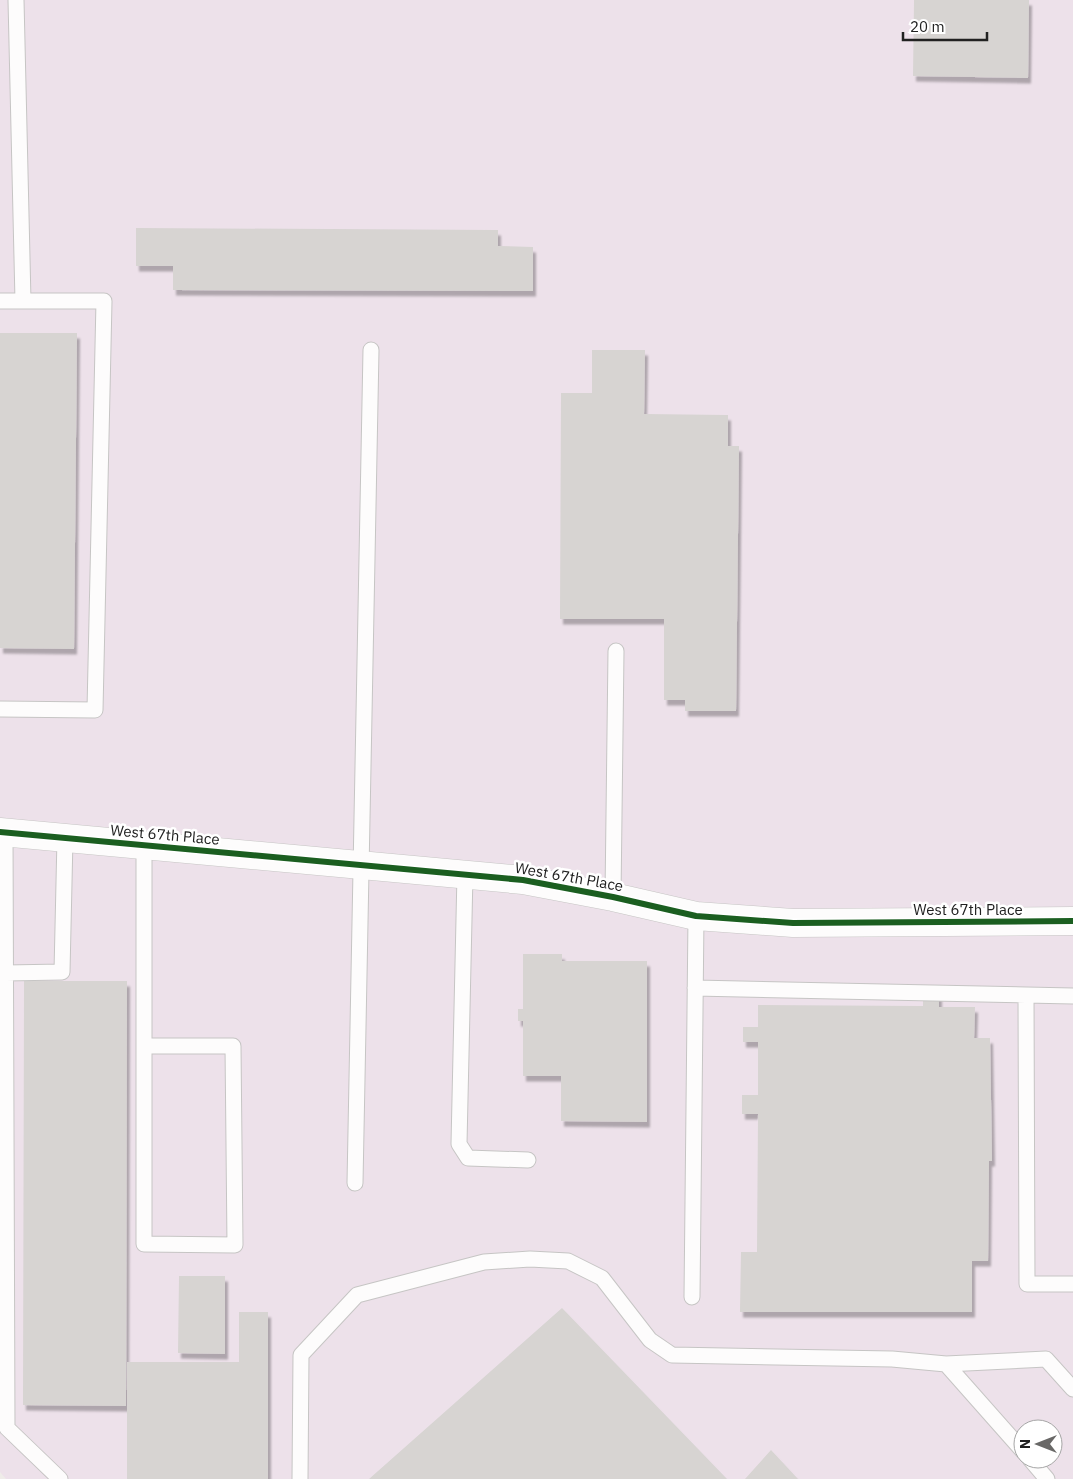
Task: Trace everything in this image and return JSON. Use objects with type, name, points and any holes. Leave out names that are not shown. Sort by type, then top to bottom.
[{"type":"street","name":"West 67th Place","points":[[3,832],[523,880],[613,897],[696,916],[793,923],[1073,921]]},
{"type":"lane","points":[[16,0],[23,301]]},
{"type":"lane","points":[[0,301],[104,302],[95,710],[0,710]]},
{"type":"lane","points":[[355,1182],[371,350]]},
{"type":"lane","points":[[613,897],[616,651]]},
{"type":"lane","points":[[3,832],[6,973],[7,1428],[60,1479]]},
{"type":"lane","points":[[6,973],[62,972],[65,838]]},
{"type":"lane","points":[[144,845],[144,1046],[144,1244],[235,1245],[234,1046],[144,1046]]},
{"type":"lane","points":[[465,874],[459,1144],[468,1158],[528,1160]]},
{"type":"lane","points":[[692,1297],[696,916]]},
{"type":"lane","points":[[695,988],[1073,996]]},
{"type":"lane","points":[[1026,996],[1027,1284],[1073,1284]]},
{"type":"lane","points":[[300,1479],[301,1355],[357,1295],[484,1262],[530,1259],[568,1261],[602,1278],[650,1340],[672,1356],[892,1359],[946,1364],[1046,1359],[1073,1389]]},
{"type":"lane","points":[[946,1364],[1013,1440]]},
{"type":"lane","points":[[1038,1469],[1047,1479]]},
{"type":"shaded area","points":[[0,0],[1073,0],[1073,1479],[6,1479],[0,1472]]},
{"type":"building","points":[[914,0],[1029,0],[1028,78],[913,76]]},
{"type":"building","points":[[136,228],[498,230],[498,246],[533,247],[533,291],[173,290],[173,266],[136,266]]},
{"type":"building","points":[[0,333],[77,333],[74,649],[0,648]]},
{"type":"building","points":[[592,350],[645,350],[644,414],[728,415],[728,446],[739,446],[736,711],[685,711],[685,700],[664,700],[664,619],[560,619],[561,393],[592,393]]},
{"type":"building","points":[[523,954],[562,954],[562,961],[647,961],[647,1122],[561,1121],[561,1076],[523,1076],[523,1021],[518,1021],[518,1009],[523,1009]]},
{"type":"building","points":[[24,981],[127,981],[126,1406],[23,1405]]},
{"type":"building","points":[[923,994],[939,994],[939,1007],[975,1007],[974,1038],[990,1038],[992,1161],[989,1161],[988,1261],[972,1261],[972,1312],[740,1312],[741,1252],[757,1252],[758,1114],[742,1114],[742,1095],[758,1095],[758,1042],[743,1042],[743,1027],[758,1027],[758,1005],[923,1006]]},
{"type":"building","points":[[179,1276],[225,1276],[225,1354],[178,1353]]},
{"type":"building","points":[[562,1308],[727,1479],[369,1479]]},
{"type":"building","points":[[239,1312],[268,1312],[268,1479],[127,1479],[127,1362],[239,1362]]},
{"type":"building","points":[[771,1450],[798,1479],[745,1479]]},
{"type":"cycle path","points":[[0,832],[523,880],[613,897],[696,916],[793,923],[1073,921]]}]
